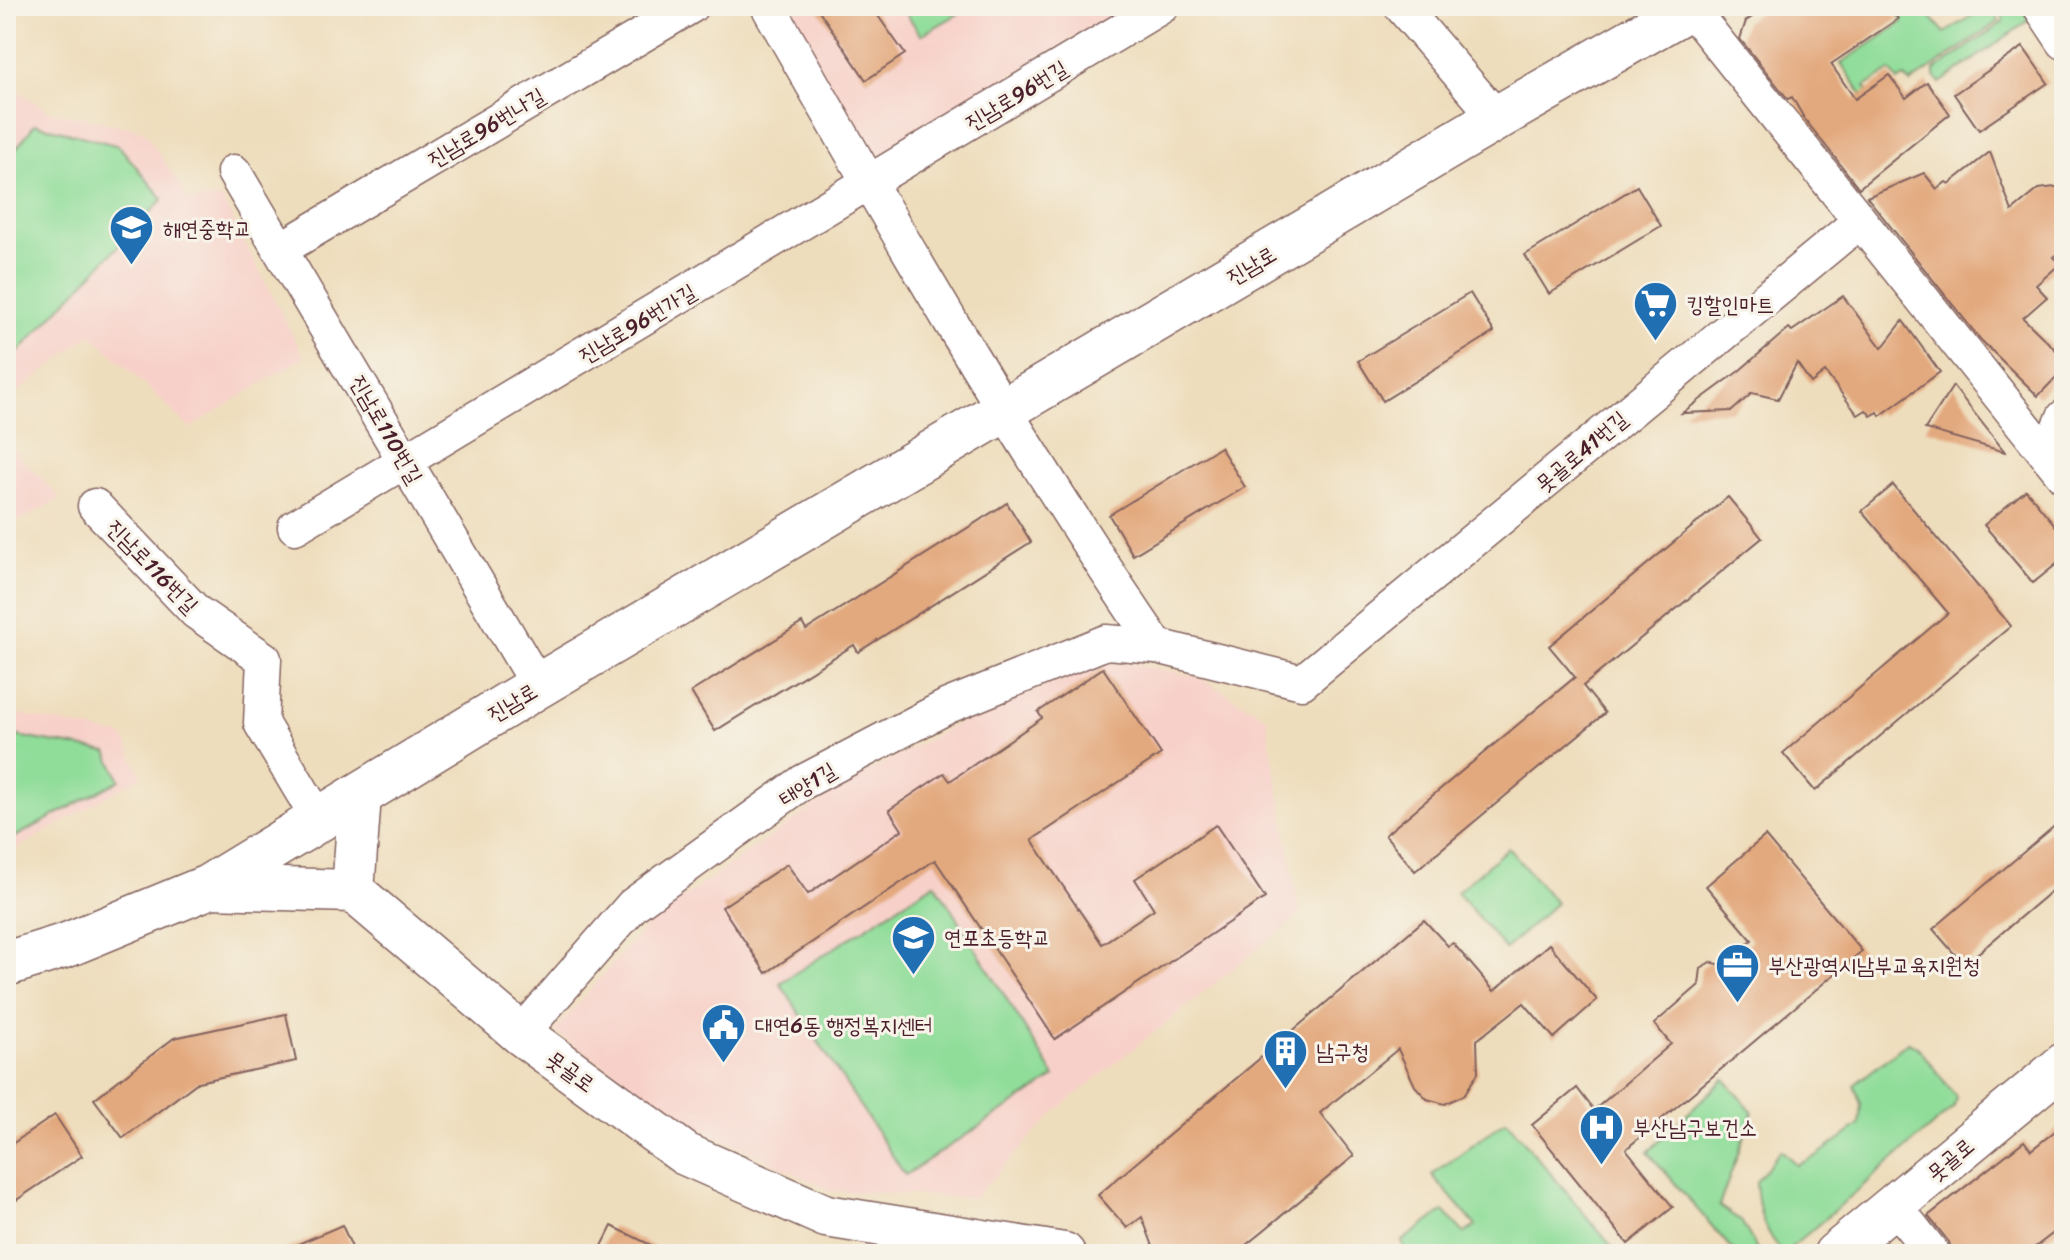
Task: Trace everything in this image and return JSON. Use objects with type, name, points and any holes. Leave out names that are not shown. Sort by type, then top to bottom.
[{"type":"main road","name":"진남로","points":[[6,964],[67,945],[208,887],[538,686],[1497,118],[1691,7]]},
{"type":"street","name":"진남로96번나길","points":[[281,249],[691,6]]},
{"type":"street","points":[[768,6],[869,184],[1006,411],[1157,646]]},
{"type":"street","name":"진남로96번길","points":[[869,184],[1162,6]]},
{"type":"street","points":[[1401,6],[1497,118]]},
{"type":"street","points":[[2040,6],[2064,42]]},
{"type":"street","points":[[1691,7],[2056,466]]},
{"type":"street","name":"진남로110번길","points":[[234,172],[538,686]]},
{"type":"street","name":"진남로96번가길","points":[[295,527],[869,184]]},
{"type":"street","name":"못골로41번길","points":[[1157,646],[1302,682],[1860,221]]},
{"type":"street","points":[[2056,466],[2064,417]]},
{"type":"street","name":"진남로116번길","points":[[95,506],[196,612],[264,659],[261,723],[319,820]]},
{"type":"street","name":"태양1길","points":[[521,1034],[633,905],[803,782],[948,706],[1106,642],[1157,646]]},
{"type":"street","points":[[208,887],[353,891],[360,795]]},
{"type":"street","name":"못골로","points":[[353,891],[521,1034],[685,1154],[826,1216],[1064,1254]]},
{"type":"street","name":"못골로","points":[[1835,1254],[2064,1064]]},
{"type":"street","points":[[1894,1205],[1933,1254]]},
{"type":"shaded area","points":[[777,6],[1127,6],[868,161]]},
{"type":"shaded area","name":"해연중학교","points":[[6,83],[48,111],[143,130],[190,200],[222,199],[304,357],[190,428],[91,334],[6,402]]},
{"type":"shaded area","points":[[6,442],[61,499],[6,527]]},
{"type":"shaded area","name":"연포초등학교","points":[[1110,660],[1198,676],[1266,717],[1300,915],[1056,1111],[974,1198],[832,1191],[687,1122],[554,1031],[650,921],[846,783],[968,718]]},
{"type":"shaded area","points":[[6,711],[123,736],[142,776],[6,855]]},
{"type":"green space","points":[[901,6],[972,6],[921,35]]},
{"type":"green space","points":[[1893,6],[1921,6],[1945,33],[1982,9],[1982,6],[1993,6],[1999,21],[1910,83],[1904,77],[1898,81],[1890,71],[1865,87],[1873,99],[1868,103],[1841,63],[1903,22]]},
{"type":"green space","points":[[1998,6],[2020,6],[2028,21],[1940,83],[1935,70],[2003,22]]},
{"type":"green space","points":[[35,124],[119,146],[163,199],[6,365],[6,162]]},
{"type":"green space","points":[[6,734],[107,752],[120,780],[6,842]]},
{"type":"green space","points":[[1508,848],[1556,903],[1505,949],[1457,892]]},
{"type":"green space","points":[[935,883],[1055,1077],[905,1175],[780,983]]},
{"type":"green space","points":[[1908,1042],[1917,1046],[1956,1097],[1954,1107],[1784,1254],[1763,1221],[1756,1182],[1781,1150],[1797,1165],[1815,1157],[1859,1125],[1861,1104],[1854,1085]]},
{"type":"green space","points":[[1724,1079],[1753,1112],[1719,1206],[1741,1221],[1760,1254],[1736,1254],[1648,1152]]},
{"type":"green space","points":[[1506,1120],[1618,1254],[1406,1254],[1402,1241],[1444,1211],[1464,1233],[1476,1226],[1432,1175]]},
{"type":"building","points":[[816,6],[871,6],[905,54],[866,80]]},
{"type":"building","points":[[1769,6],[1889,6],[1898,19],[1831,64],[1855,99],[1889,75],[1906,98],[1927,82],[1950,114],[1859,188],[1804,118],[1792,97],[1788,99],[1740,39],[1746,21]]},
{"type":"building","points":[[2023,47],[2048,83],[1979,130],[1954,94]]},
{"type":"building","points":[[1990,152],[2012,211],[2039,189],[2064,186],[2064,248],[2053,257],[2060,264],[2036,285],[2047,297],[2023,318],[2064,358],[2064,369],[2038,396],[1981,340],[1867,197],[1924,173],[1937,189],[1946,182],[1949,184]]},
{"type":"building","points":[[1637,186],[1661,226],[1549,294],[1525,255]]},
{"type":"building","points":[[1470,293],[1494,332],[1383,401],[1358,361]]},
{"type":"building","points":[[1843,296],[1882,348],[1903,321],[1940,372],[1880,416],[1878,412],[1871,416],[1866,410],[1858,415],[1825,372],[1811,383],[1797,363],[1778,399],[1752,393],[1732,411],[1682,413],[1739,371],[1789,328],[1792,331]]},
{"type":"building","points":[[1953,386],[2005,452],[1925,429]]},
{"type":"building","points":[[1220,447],[1245,487],[1133,555],[1109,515]]},
{"type":"building","points":[[1893,485],[2011,626],[1815,791],[1783,753],[1948,613],[1862,511]]},
{"type":"building","points":[[2026,490],[2064,536],[2064,558],[2033,583],[1984,525]]},
{"type":"building","points":[[1728,497],[1762,538],[1583,686],[1605,713],[1415,871],[1385,835],[1575,677],[1549,646]]},
{"type":"building","points":[[1007,503],[1031,542],[858,652],[854,645],[715,731],[691,692],[802,623],[806,630]]},
{"type":"building","points":[[1103,668],[1161,754],[1032,840],[1102,944],[1154,909],[1135,879],[1216,825],[1265,898],[1055,1039],[935,860],[766,973],[722,907],[787,864],[808,894],[902,830],[889,810],[944,773],[950,781],[1042,718],[1038,712]]},
{"type":"building","points":[[2064,818],[2064,880],[1964,965],[1933,929]]},
{"type":"building","name":"부산광역시남부교육지원청","points":[[1765,836],[1862,951],[1626,1149],[1673,1207],[1628,1244],[1532,1125],[1577,1088],[1594,1110],[1671,1044],[1654,1024],[1699,985],[1701,968],[1710,962],[1722,965],[1752,940],[1706,886]]},
{"type":"building","name":"남구청","points":[[1424,920],[1448,946],[1453,943],[1494,991],[1549,944],[1597,1000],[1554,1038],[1524,1003],[1477,1040],[1478,1073],[1464,1095],[1445,1104],[1427,1099],[1415,1086],[1398,1049],[1320,1113],[1354,1156],[1235,1254],[1156,1254],[1142,1217],[1127,1228],[1098,1195]]},
{"type":"building","points":[[286,1014],[296,1061],[198,1082],[123,1138],[94,1099],[174,1038]]},
{"type":"building","points":[[55,1115],[82,1156],[6,1207],[6,1148]]},
{"type":"building","points":[[2064,1124],[2064,1225],[2026,1254],[1953,1254],[1949,1242],[1928,1216],[2024,1141],[2031,1150]]},
{"type":"building","points":[[342,1225],[355,1254],[275,1254]]},
{"type":"building","points":[[612,1226],[669,1254],[598,1254]]},
{"type":"place","name":"해연중학교","points":[[132,267]]},
{"type":"place","name":"킹할인마트","points":[[1655,343]]},
{"type":"place","name":"연포초등학교","points":[[913,976]]},
{"type":"place","name":"부산광역시남부교육지원청","points":[[1737,1004]]},
{"type":"place","name":"대연6동 행정복지센터","points":[[724,1064]]},
{"type":"place","name":"남구청","points":[[1285,1090]]},
{"type":"place","name":"부산남구보건소","points":[[1602,1166]]}]
